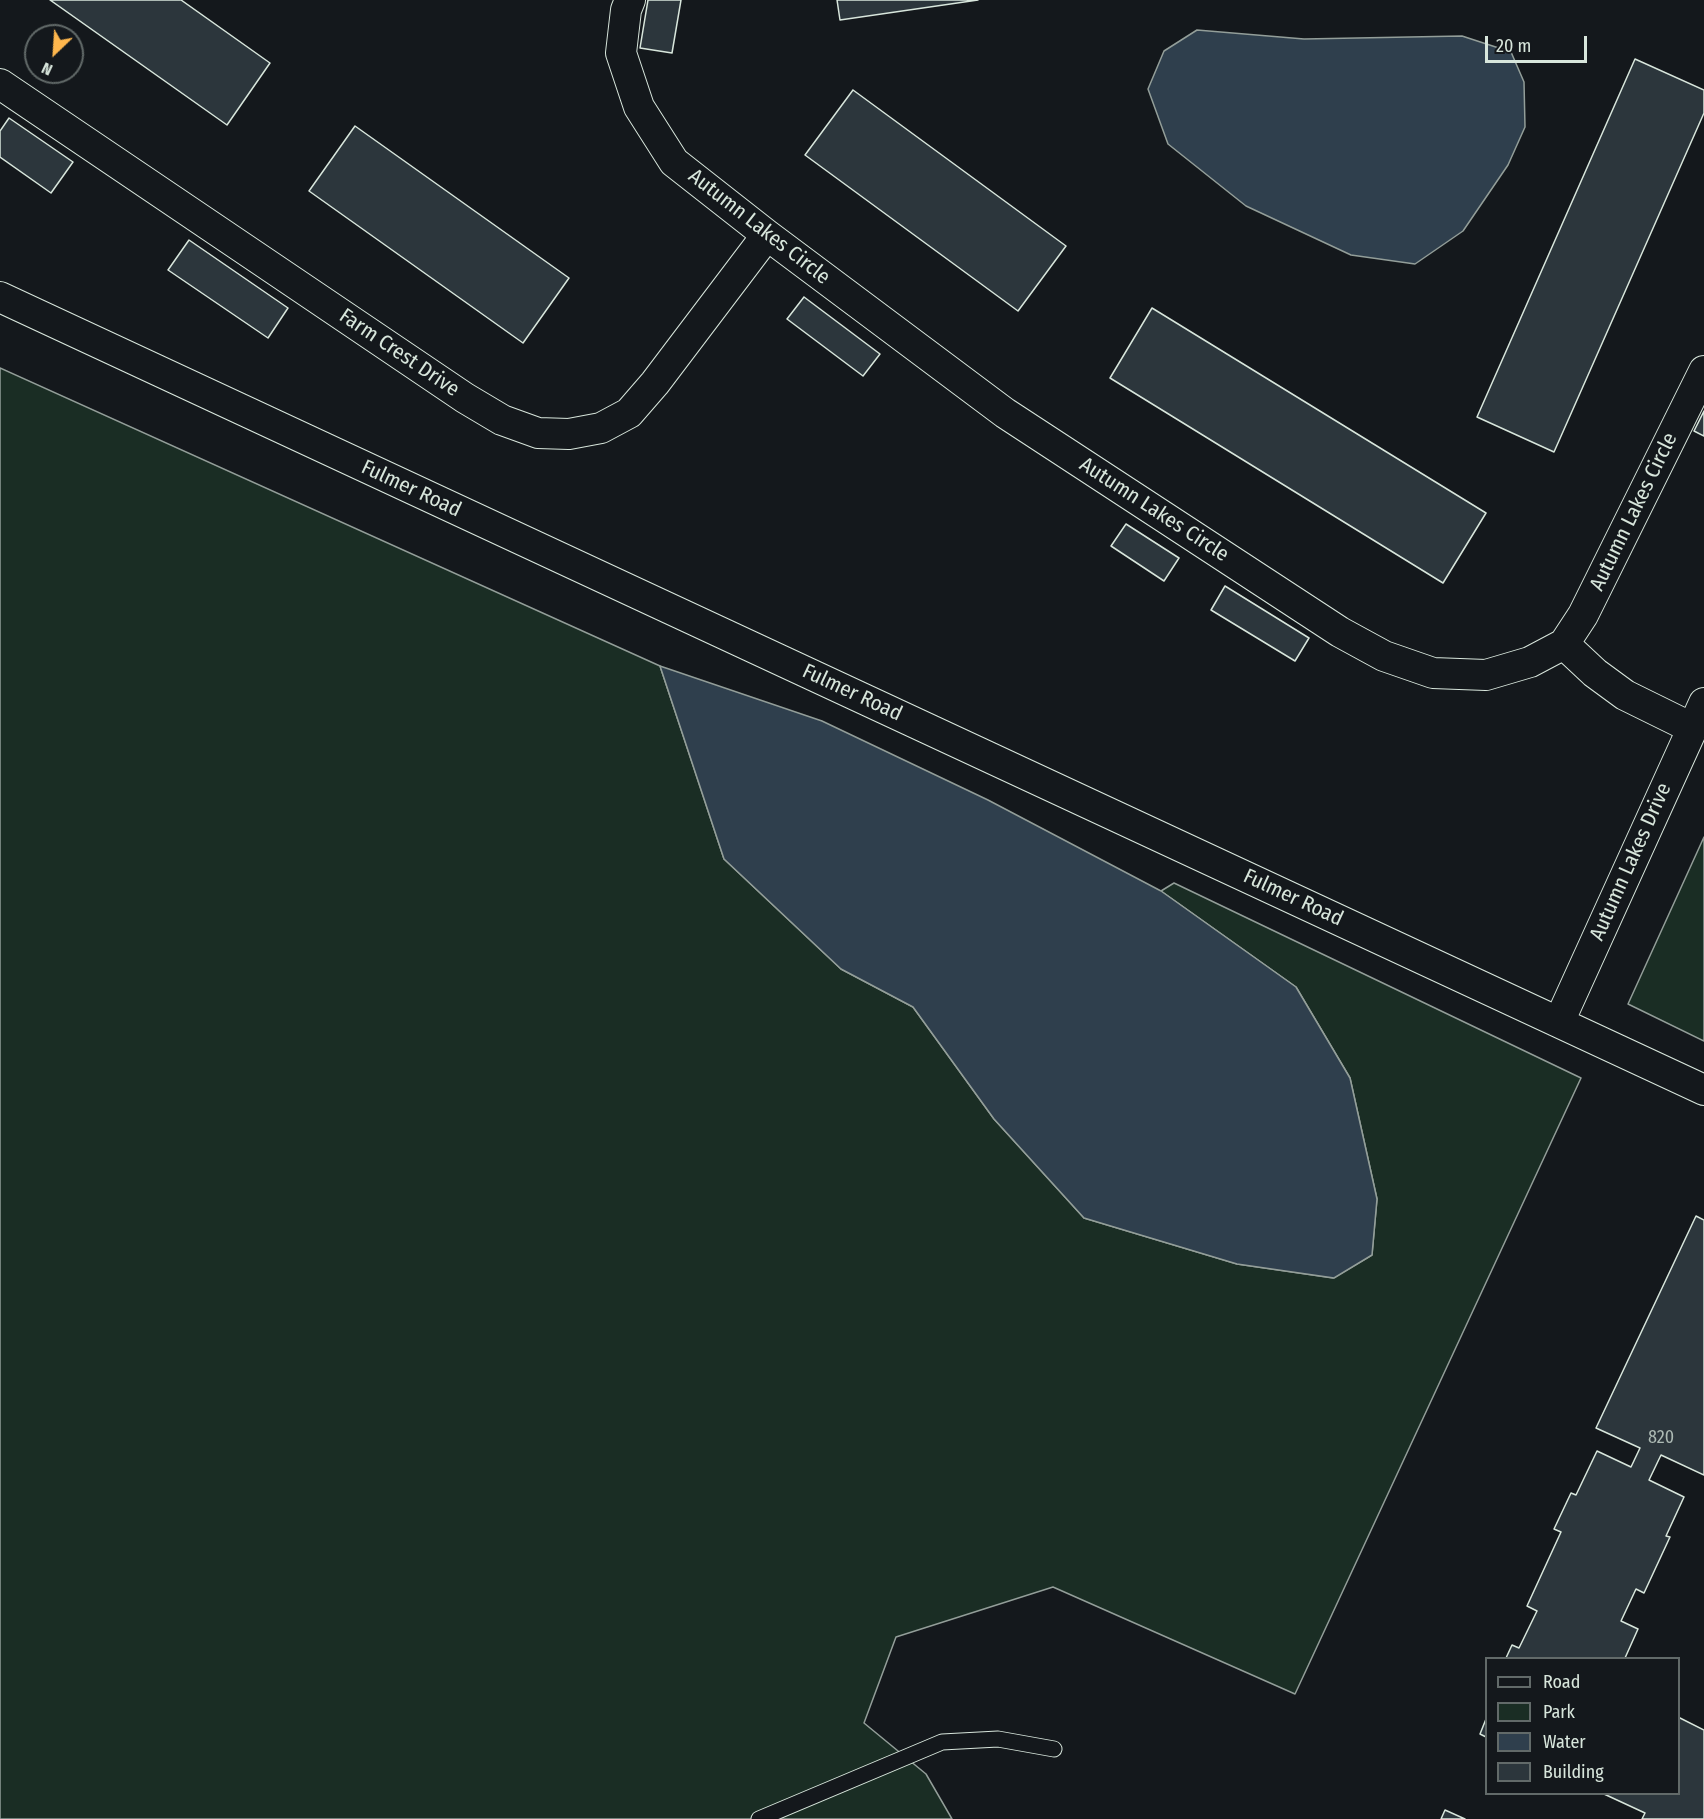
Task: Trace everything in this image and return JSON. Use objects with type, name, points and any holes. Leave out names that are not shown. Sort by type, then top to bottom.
[{"type":"street","name":"Autumn Lakes Circle","points":[[630,0],[626,10],[621,53],[639,107],[674,162],[767,236],[1005,413],[1340,632],[1384,656],[1433,674],[1486,675],[1530,662],[1564,644],[1583,615],[1704,371]]},
{"type":"street","name":"Farm Crest Drive","points":[[0,84],[465,398],[502,420],[538,433],[569,434],[601,428],[629,413],[656,383],[767,236]]},
{"type":"street","name":"Fulmer Road","points":[[0,297],[1704,1090]]},
{"type":"street","points":[[1564,644],[1595,673],[1625,695],[1698,715]]},
{"type":"street","name":"Autumn Lakes Drive","points":[[1559,1022],[1698,715]]},
{"type":"lane","points":[[759,1819],[942,1742],[998,1739],[1054,1749]]},
{"type":"green space","points":[[0,368],[660,666],[724,859],[841,969],[913,1007],[994,1119],[1084,1218],[1237,1264],[1333,1278],[1372,1255],[1377,1199],[1350,1078],[1296,987],[1161,891],[1174,883],[1581,1078],[1295,1694],[1053,1587],[896,1637],[864,1723],[926,1774],[952,1819],[0,1819]]},
{"type":"green space","points":[[1704,837],[1704,1041],[1628,1004]]},
{"type":"water","points":[[1197,30],[1304,39],[1462,36],[1511,52],[1524,82],[1525,127],[1508,165],[1463,231],[1415,264],[1351,255],[1246,206],[1168,144],[1148,89],[1164,51]]},
{"type":"water","points":[[660,666],[822,721],[988,800],[1161,891],[1296,987],[1350,1078],[1377,1199],[1372,1255],[1334,1278],[1237,1264],[1084,1218],[994,1119],[913,1007],[841,969],[724,859]]},
{"type":"building","points":[[50,0],[181,0],[270,63],[227,125]]},
{"type":"building","points":[[648,0],[681,0],[672,53],[640,48]]},
{"type":"building","points":[[837,0],[978,0],[840,20]]},
{"type":"building","points":[[1635,59],[1704,90],[1704,113],[1554,452],[1477,417]]},
{"type":"building","points":[[853,90],[1066,246],[1018,311],[805,155]]},
{"type":"building","points":[[9,118],[73,162],[51,193],[0,157],[0,131]]},
{"type":"building","points":[[355,126],[569,278],[523,343],[309,191]]},
{"type":"building","points":[[189,240],[288,308],[268,338],[168,270]]},
{"type":"building","points":[[804,297],[880,354],[863,376],[787,319]]},
{"type":"building","points":[[1152,308],[1486,513],[1443,583],[1110,378]]},
{"type":"building","points":[[1704,411],[1704,436],[1694,431]]},
{"type":"building","points":[[1126,524],[1179,558],[1164,581],[1111,546]]},
{"type":"building","points":[[1225,586],[1309,638],[1295,661],[1211,610]]},
{"type":"building","points":[[1696,1216],[1704,1220],[1704,1475],[1661,1455],[1649,1480],[1684,1497],[1666,1536],[1670,1537],[1644,1593],[1636,1589],[1621,1621],[1638,1629],[1625,1657],[1506,1657],[1512,1645],[1519,1648],[1537,1611],[1527,1606],[1561,1532],[1554,1529],[1571,1493],[1576,1495],[1597,1451],[1631,1467],[1640,1448],[1596,1428]]},
{"type":"building","points":[[1680,1718],[1704,1730],[1704,1819],[1642,1819],[1645,1813],[1606,1795],[1680,1795]]},
{"type":"building","points":[[1485,1722],[1485,1736],[1480,1734]]},
{"type":"building","points":[[1445,1810],[1465,1819],[1441,1819]]}]
